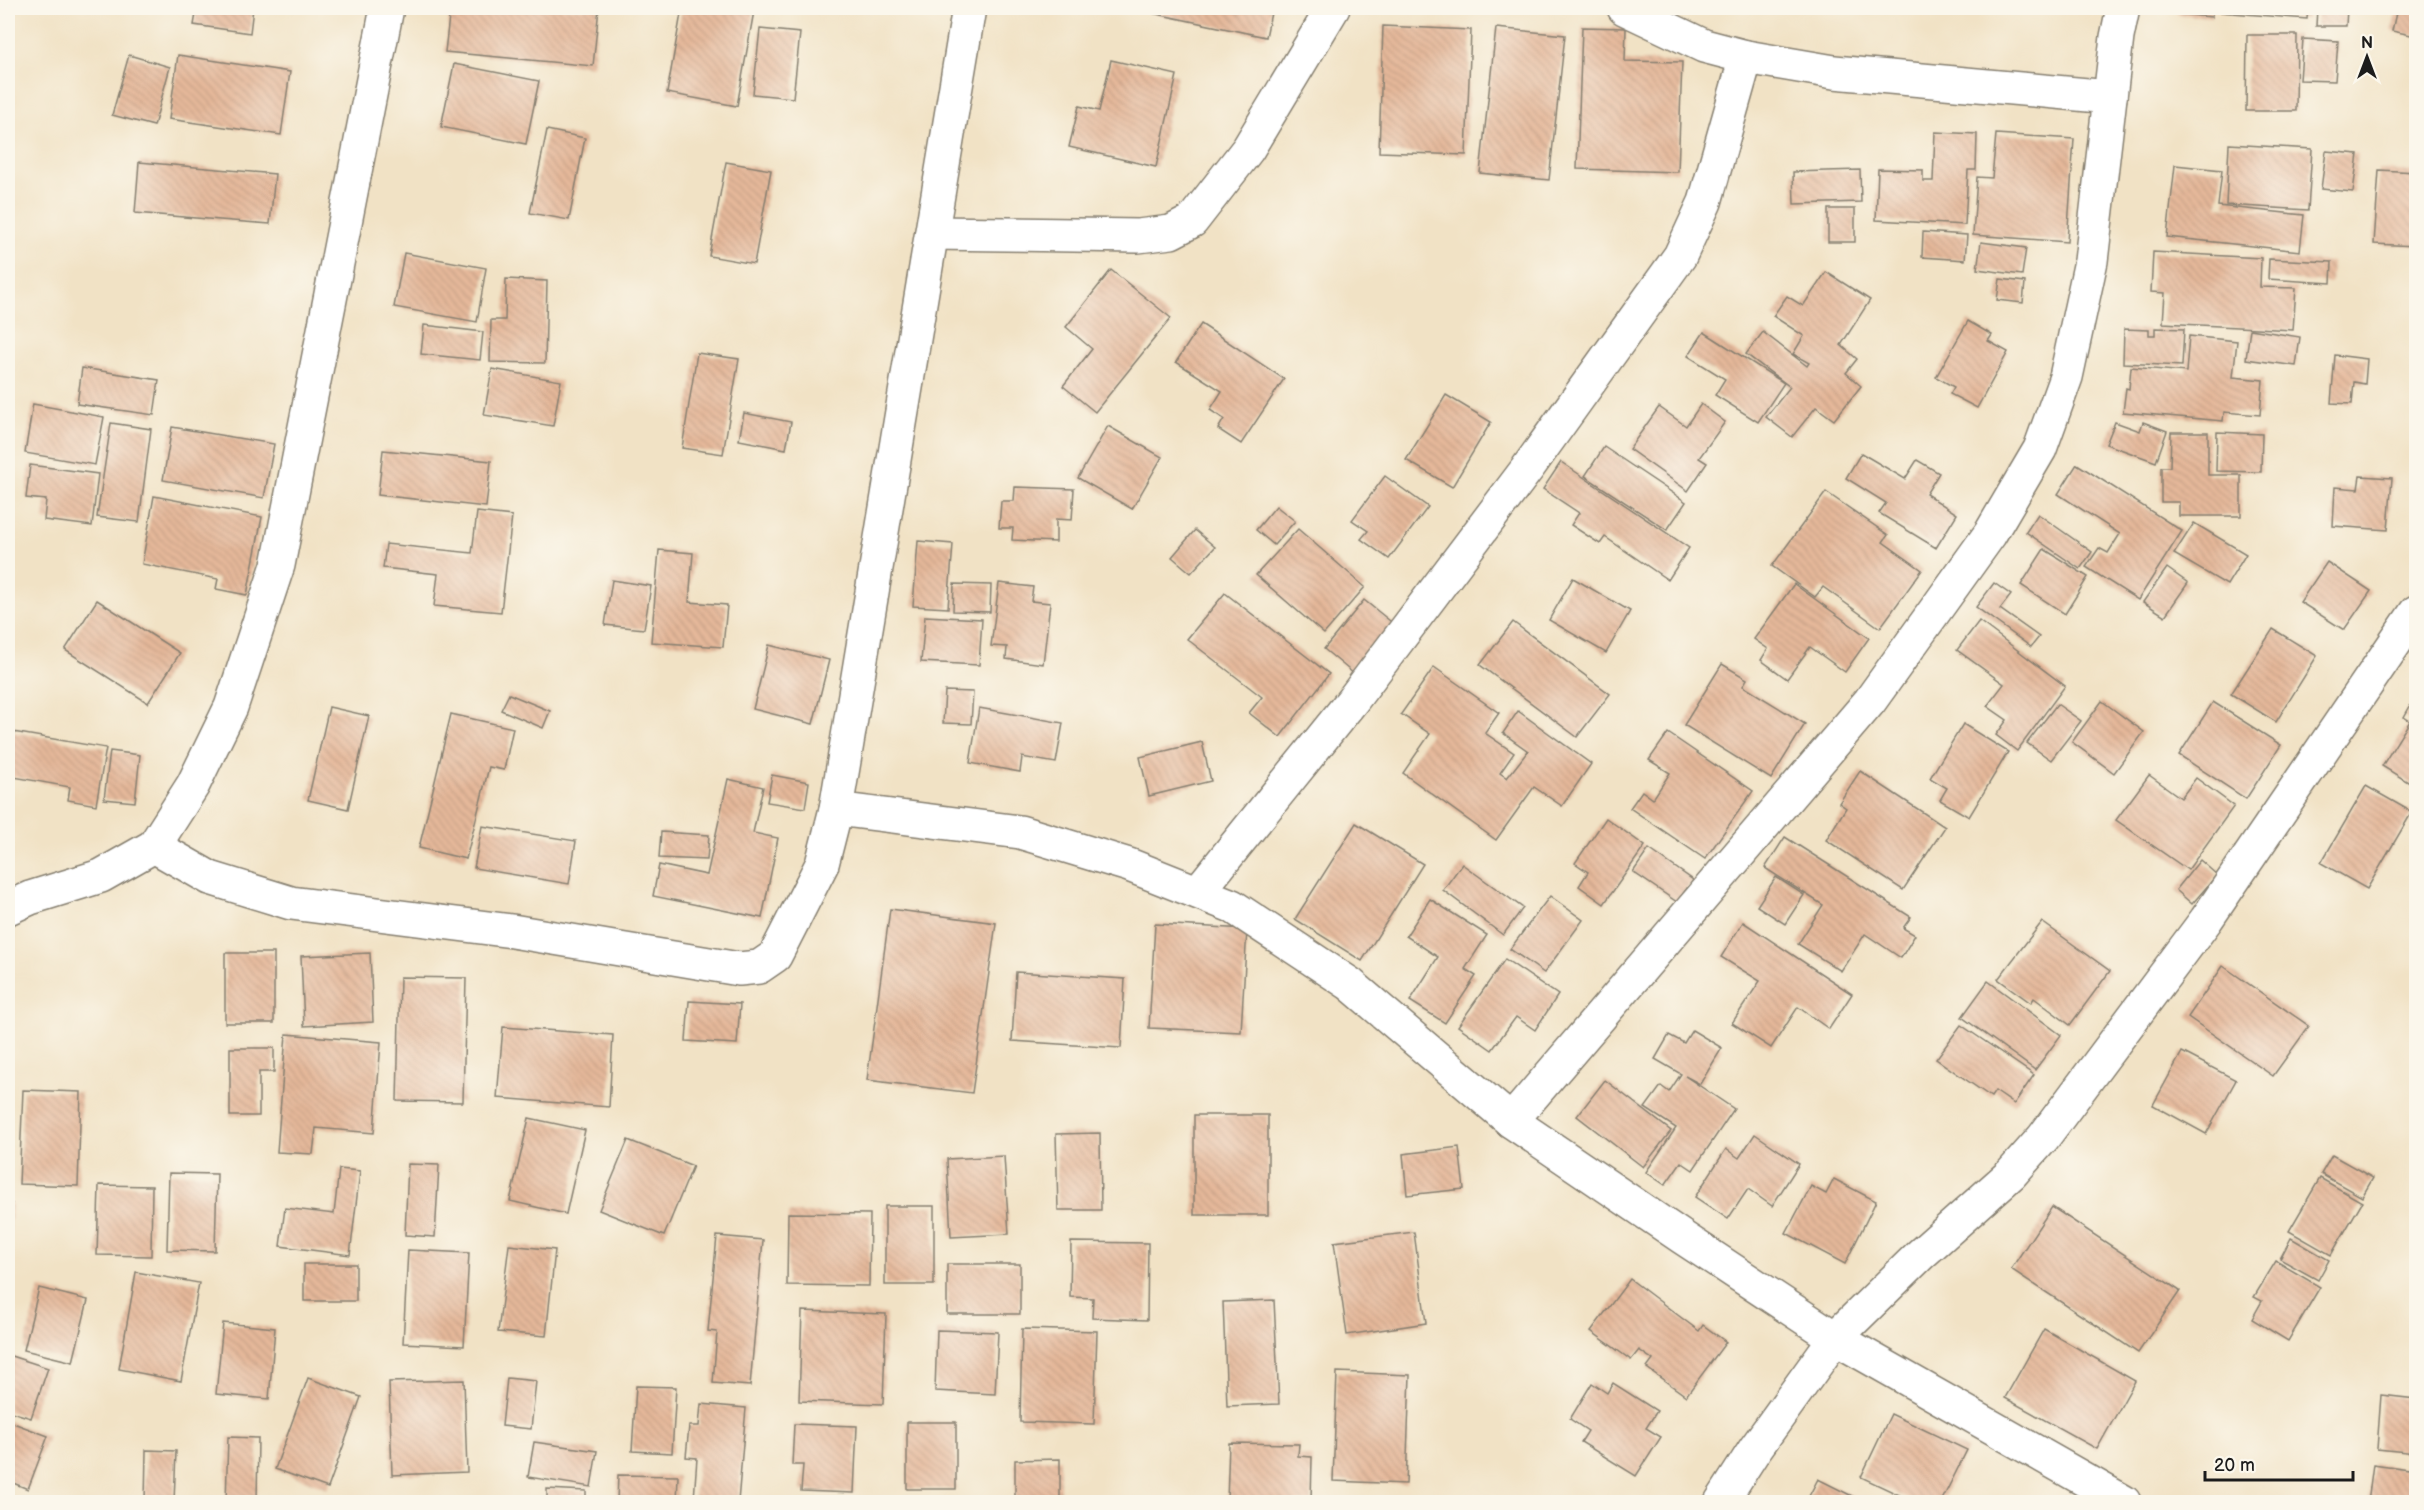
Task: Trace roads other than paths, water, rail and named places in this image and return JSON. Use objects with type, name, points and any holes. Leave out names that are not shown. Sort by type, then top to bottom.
[{"type":"street","points":[[8,908],[30,898],[101,876],[154,846],[193,785],[231,707],[278,565],[387,8]]},
{"type":"street","points":[[154,846],[210,878],[291,903],[512,931],[739,969],[759,967],[775,956],[822,864],[836,809],[969,8]]},
{"type":"street","points":[[932,232],[1138,236],[1172,232],[1192,221],[1248,149],[1333,8]]},
{"type":"street","points":[[1624,8],[1704,46],[1746,57],[1834,72],[2110,97]]},
{"type":"street","points":[[1511,1121],[1870,701],[1990,534],[2040,449],[2066,377],[2091,261],[2122,8]]},
{"type":"street","points":[[1198,892],[1373,673],[1527,469],[1680,256],[1705,202],[1746,57]]},
{"type":"street","points":[[1721,1503],[1755,1449],[1835,1338],[1920,1256],[2011,1174],[2043,1138],[2206,920],[2416,612]]},
{"type":"street","points":[[836,809],[1020,832],[1129,865],[1232,906],[1350,984],[1511,1121],[1835,1338],[2124,1503]]}]
